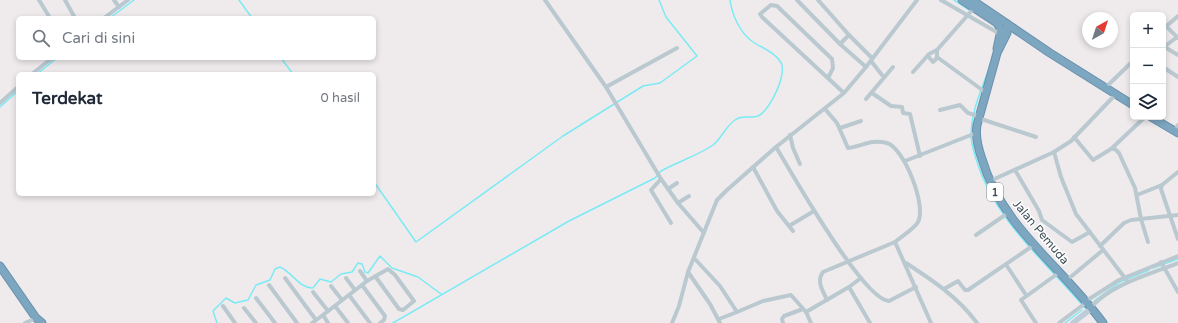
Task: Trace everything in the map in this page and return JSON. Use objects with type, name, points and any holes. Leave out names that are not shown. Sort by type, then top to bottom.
[{"type":"highway","name":"1","points":[[962,0],[971,11]]},
{"type":"highway","points":[[972,0],[1130,103]]},
{"type":"highway","name":"Jalan Pemuda","points":[[971,11],[997,23],[1001,30],[997,53]]},
{"type":"highway","name":"Jalan Pemuda","points":[[1007,24],[1007,33],[997,53],[977,116],[975,134],[981,156],[990,181],[1007,213],[1033,246],[1058,274],[1066,280],[1102,323]]},
{"type":"highway","points":[[1157,120],[1176,130]]},
{"type":"highway","points":[[0,266],[36,318],[42,323]]},
{"type":"street","points":[[39,0],[49,16]]},
{"type":"street","points":[[65,0],[74,16]]},
{"type":"street","points":[[114,0],[119,7]]},
{"type":"street","points":[[107,16],[128,0]]},
{"type":"street","points":[[545,0],[606,87],[660,178],[678,203],[704,233]]},
{"type":"street","points":[[797,0],[840,44],[866,67]]},
{"type":"street","points":[[818,0],[872,60],[882,75]]},
{"type":"street","points":[[672,323],[679,306],[688,272],[717,200],[776,147],[825,109],[844,92],[872,60],[917,0]]},
{"type":"street","points":[[940,0],[971,11],[1000,34]]},
{"type":"street","points":[[828,78],[833,68],[832,59],[782,11],[773,4],[760,14],[762,17],[828,78],[844,92]]},
{"type":"street","points":[[913,72],[928,56],[937,50],[971,11]]},
{"type":"street","points":[[1166,27],[1178,16]]},
{"type":"street","points":[[1166,29],[1177,38],[1166,44]]},
{"type":"street","points":[[840,44],[849,35]]},
{"type":"street","points":[[606,87],[677,48]]},
{"type":"street","points":[[1166,48],[1178,55]]},
{"type":"street","points":[[928,56],[933,62],[937,57],[937,50]]},
{"type":"street","points":[[937,57],[984,91]]},
{"type":"street","points":[[34,72],[50,60]]},
{"type":"street","points":[[1106,87],[1130,64]]},
{"type":"street","points":[[866,99],[893,67]]},
{"type":"street","points":[[1166,69],[1178,78]]},
{"type":"street","points":[[0,103],[16,88]]},
{"type":"street","points":[[872,92],[891,106],[902,107],[903,113],[910,114],[920,156]]},
{"type":"street","points":[[990,181],[1054,152],[1074,137],[1116,93]]},
{"type":"street","points":[[940,110],[960,105],[968,113],[1036,137]]},
{"type":"street","points":[[825,109],[840,128],[848,148],[867,142],[888,143],[895,147],[905,161],[919,199],[920,214],[919,221],[895,242],[827,270],[821,274],[820,282],[826,300]]},
{"type":"street","points":[[1074,137],[1093,160],[1111,149],[1142,120]]},
{"type":"street","points":[[840,128],[861,121]]},
{"type":"street","points":[[905,161],[975,134]]},
{"type":"street","points":[[790,136],[800,164]]},
{"type":"street","points":[[776,147],[814,211],[861,278],[873,292],[886,301],[892,300],[916,287]]},
{"type":"street","points":[[1111,149],[1115,149],[1119,153],[1126,165],[1137,195],[1141,219],[1148,242]]},
{"type":"street","points":[[1054,152],[1076,214],[1127,279]]},
{"type":"street","points":[[754,166],[777,211],[793,231]]},
{"type":"street","points":[[1015,170],[1039,211],[1041,218],[1048,225],[1072,242],[1090,232]]},
{"type":"street","points":[[1137,195],[1162,185],[1178,172]]},
{"type":"street","points":[[660,178],[651,190],[672,222]]},
{"type":"street","points":[[668,188],[677,183]]},
{"type":"street","points":[[1162,185],[1161,189],[1178,239]]},
{"type":"street","points":[[678,203],[689,196]]},
{"type":"street","points":[[789,226],[814,211]]},
{"type":"street","points":[[976,235],[1007,213]]},
{"type":"street","points":[[1100,246],[1124,223],[1141,219],[1178,215]]},
{"type":"street","points":[[895,242],[906,263],[931,323]]},
{"type":"street","points":[[944,289],[958,281],[965,290],[968,290],[1007,266],[1033,246]]},
{"type":"street","points":[[1066,280],[1103,250]]},
{"type":"street","points":[[1059,323],[1127,279],[1163,265],[1178,256]]},
{"type":"street","points":[[694,258],[718,283],[737,312]]},
{"type":"street","points":[[906,263],[944,289],[969,312],[977,323]]},
{"type":"street","points":[[1073,323],[1087,305],[1127,279],[1163,265],[1178,263]]},
{"type":"street","points":[[1163,265],[1178,292]]},
{"type":"street","points":[[1007,266],[1026,294]]},
{"type":"street","points":[[312,323],[367,281],[375,276],[388,269],[393,272],[414,301],[403,310],[400,309],[375,276]]},
{"type":"street","points":[[360,271],[367,281]]},
{"type":"street","points":[[688,272],[719,321],[763,302],[788,295],[794,297],[805,311],[811,323]]},
{"type":"street","points":[[1036,323],[1021,301],[1026,294],[1058,274]]},
{"type":"street","points":[[285,278],[316,320]]},
{"type":"street","points":[[346,278],[355,290]]},
{"type":"street","points":[[783,323],[782,319],[784,316],[805,311],[849,287],[861,278]]},
{"type":"street","points":[[269,285],[297,323]]},
{"type":"street","points":[[362,285],[385,316],[384,320],[380,323]]},
{"type":"street","points":[[330,286],[342,300]]},
{"type":"street","points":[[849,287],[870,323]]},
{"type":"street","points":[[313,292],[328,311]]},
{"type":"street","points":[[349,295],[370,323]]},
{"type":"street","points":[[256,298],[275,323]]},
{"type":"street","points":[[223,306],[235,323]]},
{"type":"street","points":[[335,306],[348,323]]},
{"type":"street","points":[[244,308],[256,323]]},
{"type":"street","points":[[323,315],[328,323]]},
{"type":"street","points":[[25,323],[36,318]]},
{"type":"waterway","points":[[113,16],[134,0]]},
{"type":"waterway","points":[[239,0],[251,16]]},
{"type":"waterway","points":[[376,185],[416,242],[563,136],[643,86],[660,83],[697,56],[666,17],[659,0]]},
{"type":"waterway","points":[[393,323],[569,221],[655,178],[661,171],[707,149],[713,145],[738,118],[755,117],[763,113],[773,99],[777,90],[782,73],[782,66],[780,61],[774,55],[753,42],[744,34],[735,18],[730,0]]},
{"type":"waterway","points":[[954,0],[971,11]]},
{"type":"waterway","points":[[40,72],[54,60]]},
{"type":"waterway","points":[[282,60],[292,72]]},
{"type":"waterway","points":[[991,63],[978,98],[973,117],[971,136],[976,159],[984,181],[1008,221],[1022,239],[1085,308]]},
{"type":"waterway","points":[[0,107],[16,93]]},
{"type":"waterway","points":[[217,323],[213,311],[226,298],[235,303],[248,300],[256,285],[270,280],[275,269],[280,267],[304,286],[313,288],[320,279],[331,282],[341,274],[352,272],[358,263],[362,264],[365,272],[368,273],[380,256],[392,268],[418,277],[441,294]]},
{"type":"waterway","points":[[1153,268],[1178,259]]},
{"type":"waterway","points":[[1094,301],[1120,282],[1149,270]]},
{"type":"waterway","points":[[1065,323],[1082,310]]}]
